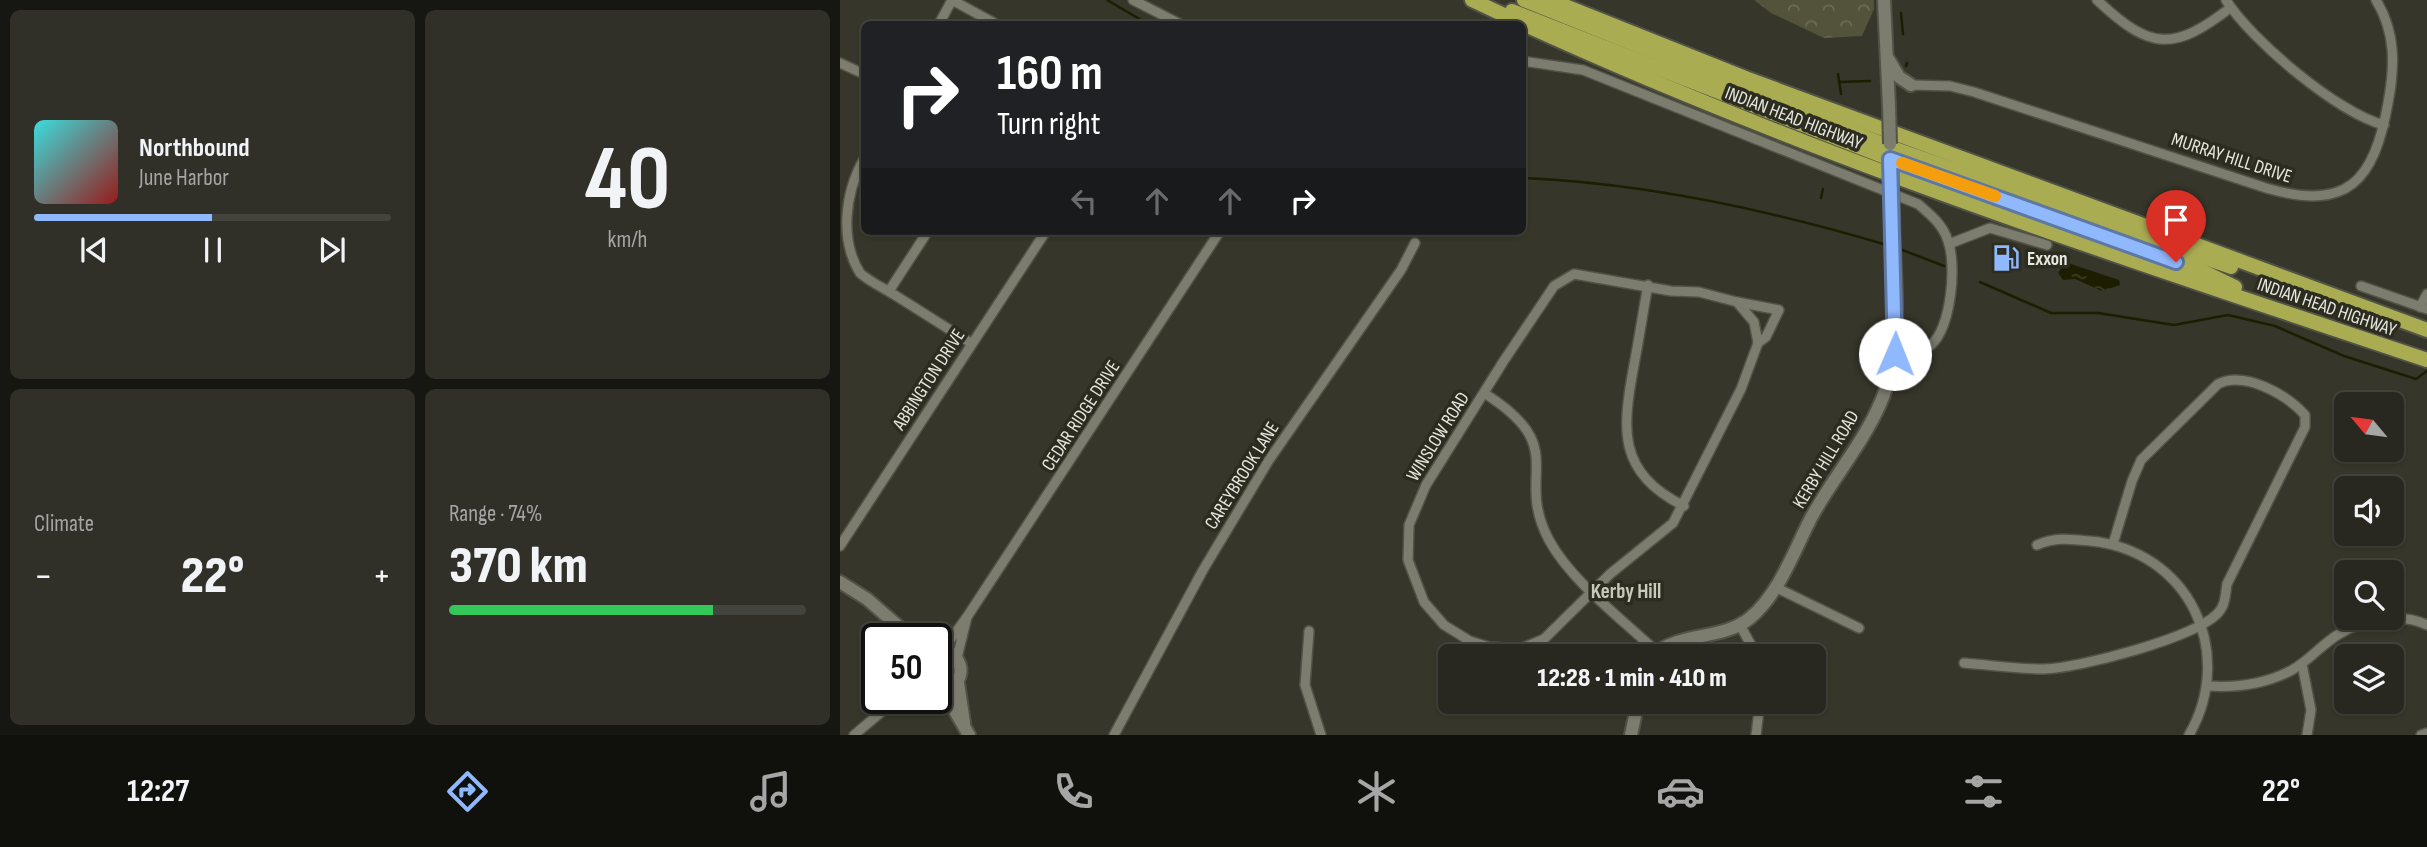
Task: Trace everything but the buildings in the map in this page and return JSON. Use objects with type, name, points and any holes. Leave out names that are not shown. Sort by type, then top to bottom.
[{"type":"highway","points":[[1473,0],[1535,19],[2200,270],[2280,310]]},
{"type":"highway","name":"INDIAN HEAD HIGHWAY","points":[[1473,0],[1516,21]]},
{"type":"highway","points":[[1524,0],[1890,153],[2204,258],[2383,314]]},
{"type":"highway","name":"INDIAN HEAD HIGHWAY","points":[[1550,0],[1748,79],[2427,330]]},
{"type":"highway","name":"INDIAN HEAD HIGHWAY","points":[[1526,26],[1591,57],[1874,168],[2427,360]]},
{"type":"main road","name":"KERBY HILL ROAD","points":[[1740,625],[1760,608],[1775,587],[1816,508],[1880,405],[1895,354],[1893,214],[1884,0]]},
{"type":"main road","points":[[1887,56],[1899,77],[1911,85],[1898,93],[1889,106]]},
{"type":"main road","points":[[840,582],[867,599],[893,623]]},
{"type":"main road","points":[[1670,644],[1740,625]]},
{"type":"main road","points":[[952,656],[957,658],[961,666],[958,683],[967,731]]},
{"type":"main road","points":[[952,688],[958,683]]},
{"type":"main road","points":[[952,706],[967,731]]},
{"type":"main road","points":[[1631,735],[1635,714]]},
{"type":"street","points":[[941,21],[952,0],[990,21]]},
{"type":"street","points":[[1133,0],[1174,21]]},
{"type":"street","points":[[2097,0],[2142,35],[2161,39],[2198,32],[2228,4],[2270,49],[2300,74],[2350,110],[2384,125]]},
{"type":"street","name":"MURRAY HILL DRIVE","points":[[1911,85],[1950,86],[1974,92],[2302,198],[2330,194],[2359,178],[2375,156],[2384,125],[2393,80],[2393,51],[2390,29],[2376,0]]},
{"type":"street","points":[[1526,62],[1583,70],[1905,197],[1935,219],[1949,244],[1952,273],[1942,329],[1926,348],[1895,354]]},
{"type":"street","points":[[840,63],[861,73]]},
{"type":"street","points":[[861,165],[845,199],[841,241],[845,254],[856,269],[971,344]]},
{"type":"street","points":[[1949,244],[1990,228],[2048,246]]},
{"type":"street","points":[[890,291],[926,235]]},
{"type":"street","name":"ABBINGTON DRIVE","points":[[840,546],[1043,235]]},
{"type":"street","name":"CEDAR RIDGE DRIVE","points":[[952,635],[967,617],[1217,235]]},
{"type":"street","name":"CAREYBROOK LANE","points":[[1114,735],[1203,570],[1269,460],[1401,270],[1415,243]]},
{"type":"street","name":"WINSLOW ROAD","points":[[1584,274],[1648,285],[1699,292],[1779,310],[1766,337],[1758,343],[1747,376],[1684,506],[1669,527],[1617,567],[1550,635],[1538,643],[1516,649],[1489,647],[1470,641],[1444,625],[1424,602],[1408,560],[1411,516],[1426,485],[1550,292],[1564,278],[1584,274]]},
{"type":"street","points":[[1648,285],[1626,409],[1625,438],[1636,466],[1651,486],[1684,506]]},
{"type":"street","points":[[2361,286],[2424,308],[2427,294]]},
{"type":"street","points":[[1737,302],[1754,322],[1758,343]]},
{"type":"street","points":[[1964,663],[2028,668],[2077,666],[2129,651],[2203,623],[2217,614],[2224,604],[2227,584],[2265,512],[2305,427],[2306,417],[2293,405],[2246,380],[2234,378],[2218,384],[2141,460],[2113,544]]},
{"type":"street","points":[[1484,393],[1515,414],[1536,446],[1537,491],[1547,537],[1559,557],[1644,644]]},
{"type":"street","points":[[2037,545],[2060,538],[2113,544],[2166,573],[2203,623],[2208,687],[2200,715],[2189,735]]},
{"type":"street","points":[[1775,587],[1859,628]]},
{"type":"street","name":"CEDAR RIDGE DRIVE","points":[[957,658],[967,617]]},
{"type":"street","points":[[2208,687],[2254,684],[2302,664],[2338,634],[2363,623],[2403,618],[2427,625]]},
{"type":"street","points":[[1740,625],[1750,644]]},
{"type":"street","points":[[1309,631],[1305,685],[1321,735]]},
{"type":"street","points":[[2302,664],[2311,710],[2307,735]]},
{"type":"street","points":[[854,735],[880,714]]},
{"type":"street","points":[[1756,735],[1759,714]]},
{"type":"street","points":[[2421,735],[2427,733]]},
{"type":"green space","points":[[1754,0],[1874,0],[1874,9],[1862,36],[1824,38],[1771,13]]},
{"type":"water","points":[[2065,262],[2119,280],[2120,285],[2102,291],[2075,279],[2063,280],[2058,273]]},
{"type":"waterway","points":[[1107,0],[1143,21]]},
{"type":"waterway","points":[[1901,13],[1903,34]]},
{"type":"waterway","points":[[1838,74],[1841,94]]},
{"type":"waterway","points":[[1839,82],[1870,81]]},
{"type":"waterway","points":[[1526,178],[1615,186],[1708,200],[1890,246]]},
{"type":"waterway","points":[[1821,198],[1823,189]]},
{"type":"waterway","points":[[1900,249],[1944,266]]},
{"type":"waterway","points":[[1980,282],[2051,313],[2098,313],[2174,325],[2228,315],[2275,326],[2344,356],[2416,379],[2427,371]]},
{"type":"slow traffic","points":[[1902,163],[1995,196]]},
{"type":"place","name":"Exxon","points":[[2006,258]]},
{"type":"district","name":"Kerby Hill","points":[[1626,591]]},
{"type":"route","points":[[1895,354],[1890,159],[2176,262]]}]
